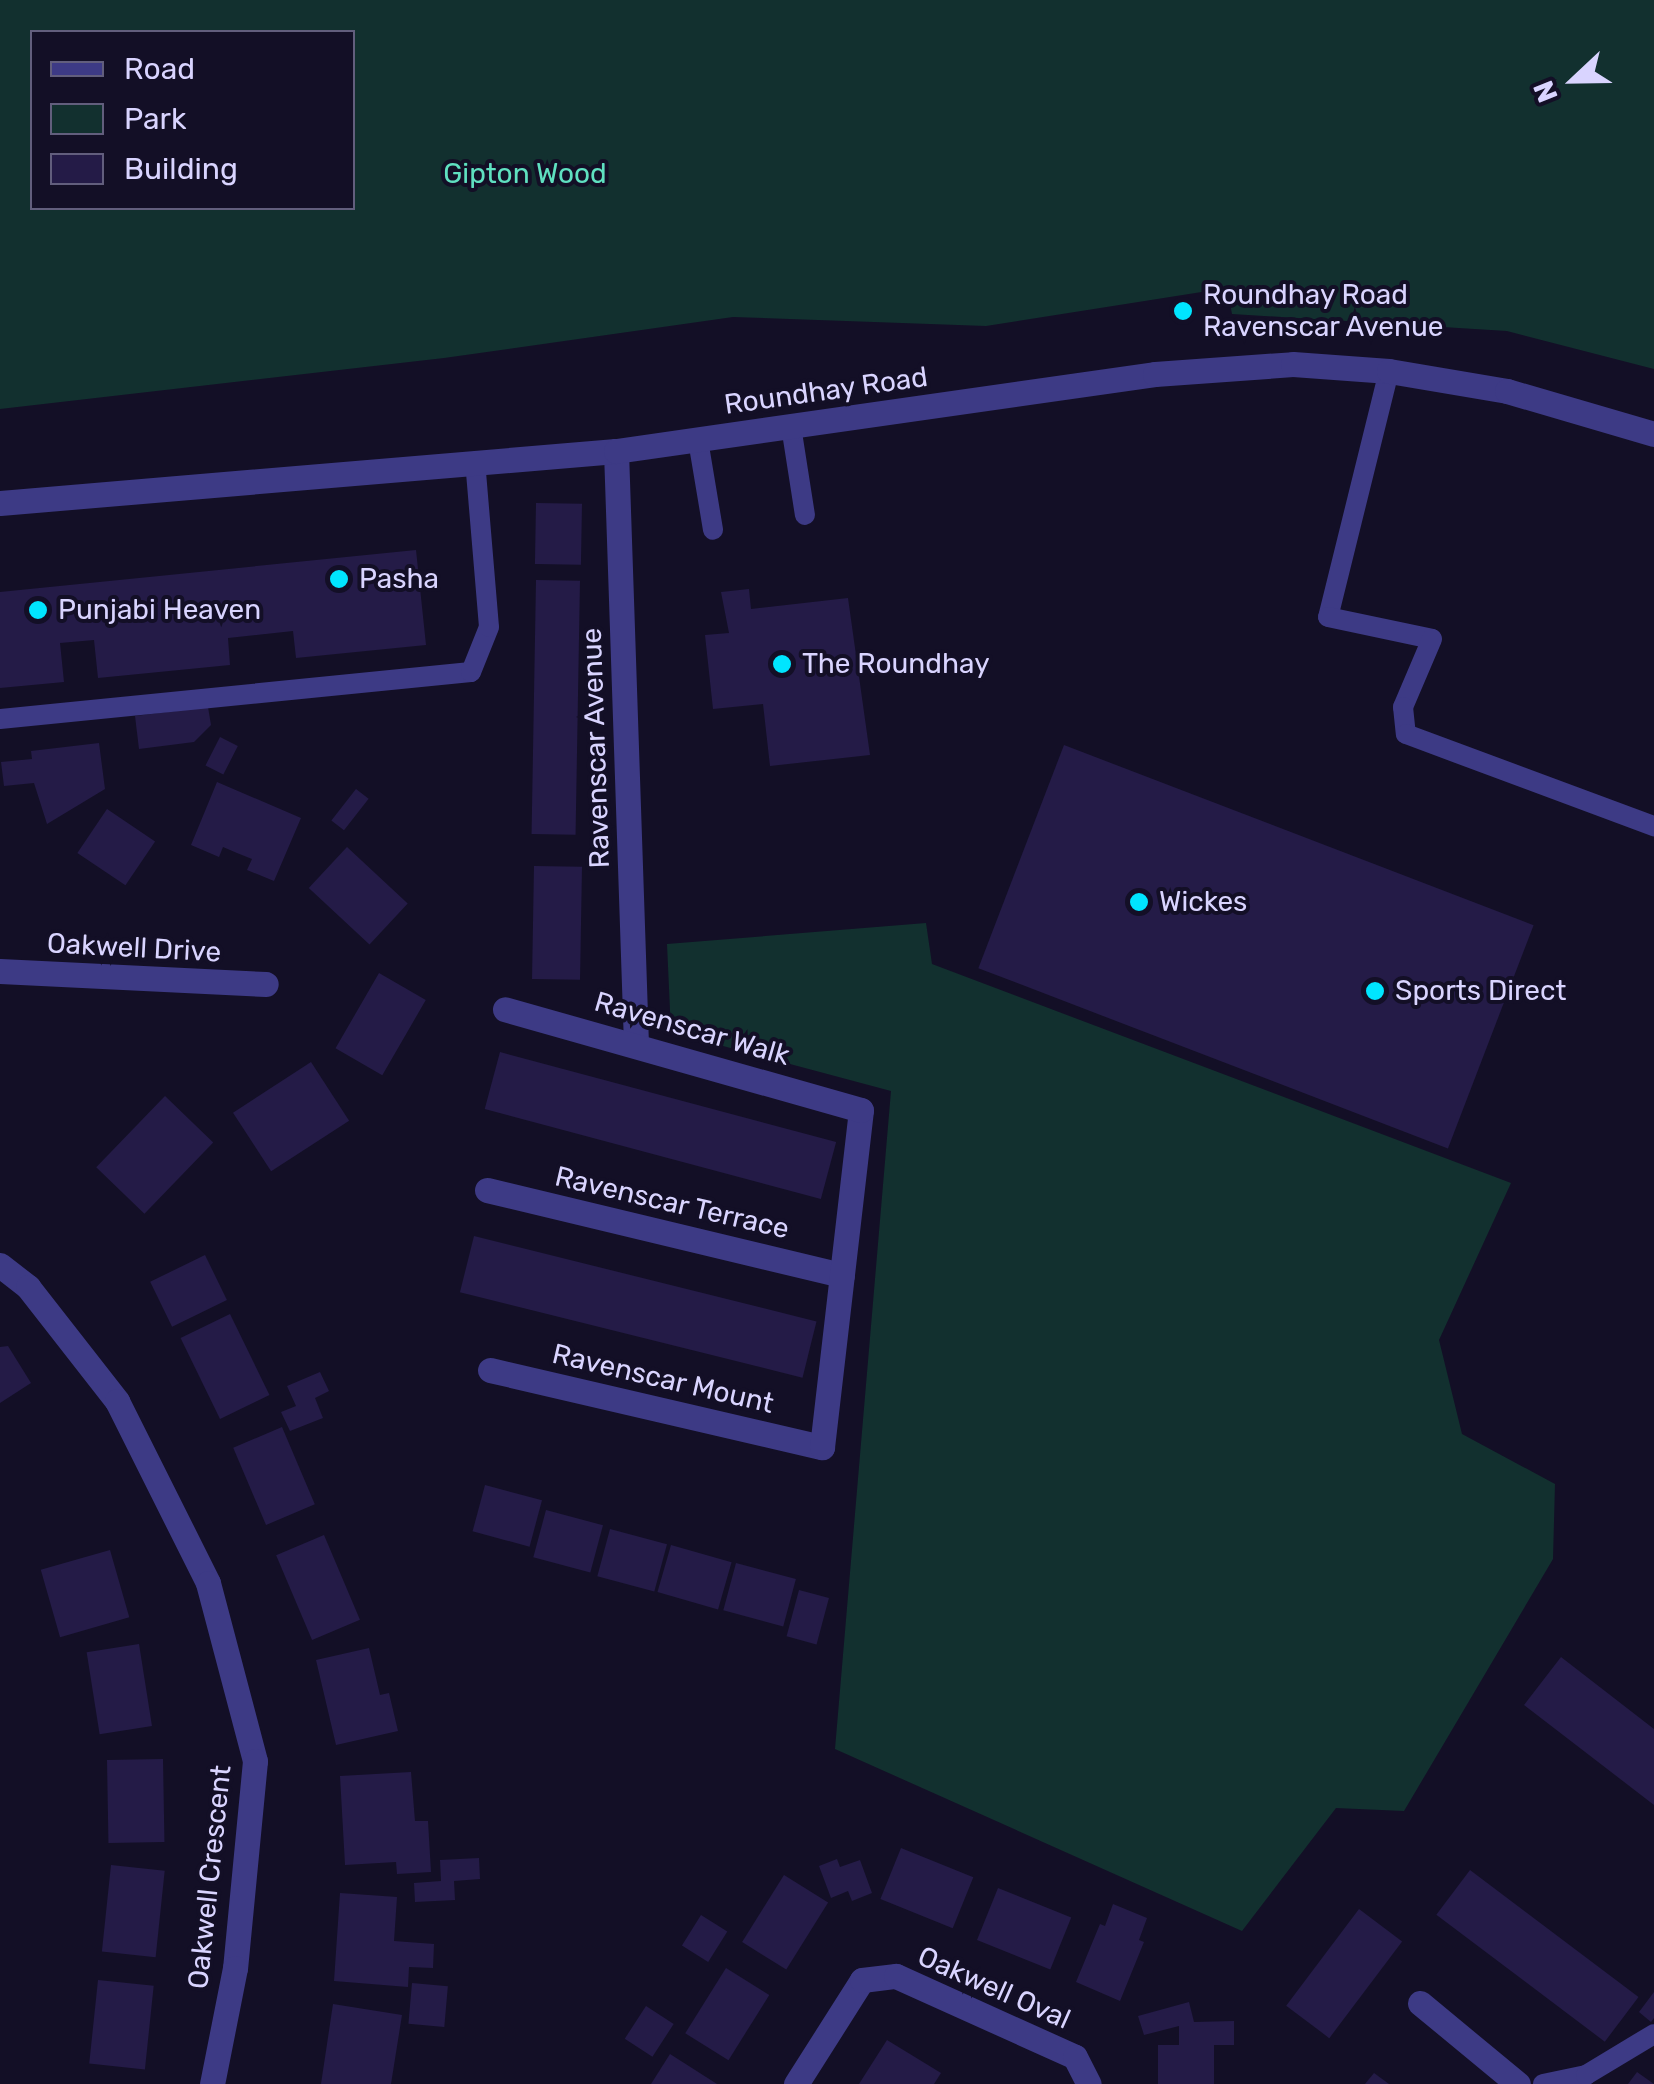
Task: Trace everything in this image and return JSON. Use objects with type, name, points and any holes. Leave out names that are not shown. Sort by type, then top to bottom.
[{"type":"street","name":"Roundhay Road","points":[[0,503],[616,451],[1155,374],[1293,364],[1388,371],[1507,391],[1654,434]]},
{"type":"street","name":"Ravenscar Avenue","points":[[616,451],[636,1043]]},
{"type":"street","name":"Oakwell Drive","points":[[0,972],[266,984]]},
{"type":"street","name":"Ravenscar Walk","points":[[505,1009],[862,1110],[842,1275]]},
{"type":"street","name":"Ravenscar Terrace","points":[[487,1190],[842,1275]]},
{"type":"street","name":"Oakwell Crescent","points":[[0,1265],[28,1287],[117,1401],[208,1583],[255,1761],[235,1968],[212,2084]]},
{"type":"street","name":"Ravenscar Mount","points":[[490,1370],[822,1447],[842,1275]]},
{"type":"street","name":"Oakwell Oval","points":[[796,2084],[862,1980],[896,1976],[1074,2057],[1088,2084]]},
{"type":"street","points":[[1420,2003],[1518,2084]]},
{"type":"lane","points":[[1388,371],[1328,617],[1432,639],[1402,707],[1406,734],[1654,826]]},
{"type":"lane","points":[[791,426],[805,515]]},
{"type":"lane","points":[[698,440],[712,530]]},
{"type":"lane","points":[[0,720],[472,672],[489,627],[475,462]]},
{"type":"lane","points":[[1542,2084],[1586,2075],[1654,2034]]},
{"type":"green space","name":"Gipton Wood","points":[[0,0],[1654,0],[1654,369],[1507,331],[1232,314],[1227,288],[986,326],[733,317],[444,358],[0,409]]},
{"type":"green space","points":[[926,923],[932,964],[1511,1183],[1439,1340],[1462,1434],[1555,1484],[1553,1559],[1404,1811],[1336,1808],[1242,1931],[835,1749],[891,1091],[671,1032],[667,944]]},
{"type":"building","points":[[536,503],[582,504],[581,565],[535,564]]},
{"type":"building","points":[[416,550],[426,645],[296,658],[293,631],[228,638],[230,665],[98,678],[94,640],[60,643],[64,682],[0,688],[0,592]]},
{"type":"building","points":[[536,580],[580,581],[576,835],[532,834]]},
{"type":"building","name":"The Roundhay","points":[[749,589],[751,609],[848,598],[870,755],[770,766],[763,704],[713,709],[705,635],[729,633],[721,592]]},
{"type":"building","points":[[208,707],[211,725],[194,742],[139,749],[135,716]]},
{"type":"building","points":[[220,737],[238,746],[223,775],[205,766]]},
{"type":"building","points":[[99,743],[105,789],[47,824],[34,783],[4,786],[1,762],[32,759],[31,751]]},
{"type":"building","points":[[1064,745],[1534,925],[1448,1148],[978,968]]},
{"type":"building","points":[[217,782],[301,818],[274,881],[247,870],[252,859],[223,847],[219,857],[191,845]]},
{"type":"building","points":[[356,789],[369,799],[344,830],[331,821]]},
{"type":"building","points":[[107,809],[155,841],[125,885],[77,853]]},
{"type":"building","points":[[347,847],[408,904],[370,945],[309,888]]},
{"type":"building","points":[[534,866],[582,867],[580,980],[532,979]]},
{"type":"building","points":[[379,973],[426,1000],[382,1075],[336,1048]]},
{"type":"building","points":[[500,1052],[836,1142],[821,1199],[485,1109]]},
{"type":"building","points":[[311,1062],[349,1121],[271,1171],[233,1113]]},
{"type":"building","points":[[165,1096],[213,1143],[144,1214],[96,1167]]},
{"type":"building","points":[[474,1236],[817,1321],[802,1378],[460,1292]]},
{"type":"building","points":[[205,1255],[227,1300],[172,1327],[150,1282]]},
{"type":"building","points":[[230,1314],[269,1395],[220,1419],[181,1338]]},
{"type":"building","points":[[8,1346],[31,1383],[0,1403],[0,1347]]},
{"type":"building","points":[[320,1372],[329,1391],[315,1398],[323,1418],[290,1431],[281,1412],[296,1406],[287,1386]]},
{"type":"building","points":[[282,1427],[315,1504],[266,1525],[233,1448]]},
{"type":"building","points":[[485,1485],[542,1500],[530,1547],[473,1531]]},
{"type":"building","points":[[546,1510],[603,1525],[590,1573],[533,1557]]},
{"type":"building","points":[[610,1529],[667,1544],[654,1592],[597,1576]]},
{"type":"building","points":[[324,1535],[360,1620],[312,1640],[276,1555]]},
{"type":"building","points":[[671,1545],[732,1562],[718,1609],[657,1592]]},
{"type":"building","points":[[110,1550],[129,1617],[60,1637],[41,1570]]},
{"type":"building","points":[[736,1563],[796,1579],[783,1626],[723,1610]]},
{"type":"building","points":[[799,1590],[829,1598],[817,1644],[787,1636]]},
{"type":"building","points":[[139,1644],[152,1726],[100,1734],[87,1652]]},
{"type":"building","points":[[369,1648],[380,1695],[389,1693],[398,1731],[336,1745],[316,1660]]},
{"type":"building","points":[[1561,1657],[1654,1729],[1654,1805],[1524,1705]]},
{"type":"building","points":[[163,1759],[164,1842],[108,1843],[107,1760]]},
{"type":"building","points":[[411,1772],[415,1821],[428,1821],[431,1872],[397,1874],[396,1862],[345,1865],[340,1776]]},
{"type":"building","points":[[901,1848],[973,1877],[953,1928],[880,1899]]},
{"type":"building","points":[[479,1858],[480,1879],[454,1881],[455,1900],[415,1902],[414,1883],[441,1881],[440,1860]]},
{"type":"building","points":[[837,1859],[840,1867],[860,1860],[872,1893],[852,1901],[848,1891],[831,1898],[819,1866]]},
{"type":"building","points":[[111,1865],[165,1871],[156,1957],[102,1952]]},
{"type":"building","points":[[1470,1870],[1639,1997],[1605,2042],[1436,1915]]},
{"type":"building","points":[[784,1875],[828,1903],[786,1970],[742,1942]]},
{"type":"building","points":[[998,1888],[1071,1918],[1050,1970],[977,1940]]},
{"type":"building","points":[[340,1893],[397,1897],[394,1941],[434,1944],[433,1968],[409,1967],[408,1987],[334,1981]]},
{"type":"building","points":[[1113,1904],[1147,1918],[1139,1940],[1144,1942],[1120,2001],[1076,1982],[1100,1924],[1105,1926]]},
{"type":"building","points":[[1359,1909],[1402,1941],[1329,2038],[1286,2006]]},
{"type":"building","points":[[701,1915],[727,1931],[708,1962],[682,1946]]},
{"type":"building","points":[[726,1968],[769,1995],[728,2060],[685,2033]]},
{"type":"building","points":[[98,1980],[154,1986],[145,2069],[89,2064]]},
{"type":"building","points":[[412,1983],[448,1986],[444,2027],[408,2024]]},
{"type":"building","points":[[1654,1992],[1654,2018],[1651,2022],[1639,2012]]},
{"type":"building","points":[[1189,2002],[1194,2022],[1234,2021],[1234,2045],[1214,2045],[1214,2084],[1158,2084],[1158,2045],[1179,2045],[1179,2026],[1144,2035],[1138,2016]]},
{"type":"building","points":[[333,2004],[402,2015],[391,2084],[321,2084]]},
{"type":"building","points":[[646,2006],[674,2024],[652,2057],[625,2039]]},
{"type":"building","points":[[887,2040],[941,2073],[934,2084],[859,2084]]},
{"type":"building","points":[[670,2054],[717,2084],[651,2084]]},
{"type":"building","points":[[1637,2072],[1654,2084],[1628,2084]]},
{"type":"building","points":[[1374,2073],[1389,2084],[1365,2084]]},
{"type":"place","name":"Roundhay Road Ravenscar Avenue","points":[[1183,311]]},
{"type":"place","name":"Pasha","points":[[339,579]]},
{"type":"place","name":"Punjabi Heaven","points":[[38,610]]},
{"type":"place","name":"The Roundhay","points":[[782,664]]},
{"type":"place","name":"Wickes","points":[[1139,902]]},
{"type":"place","name":"Sports Direct","points":[[1375,991]]}]
